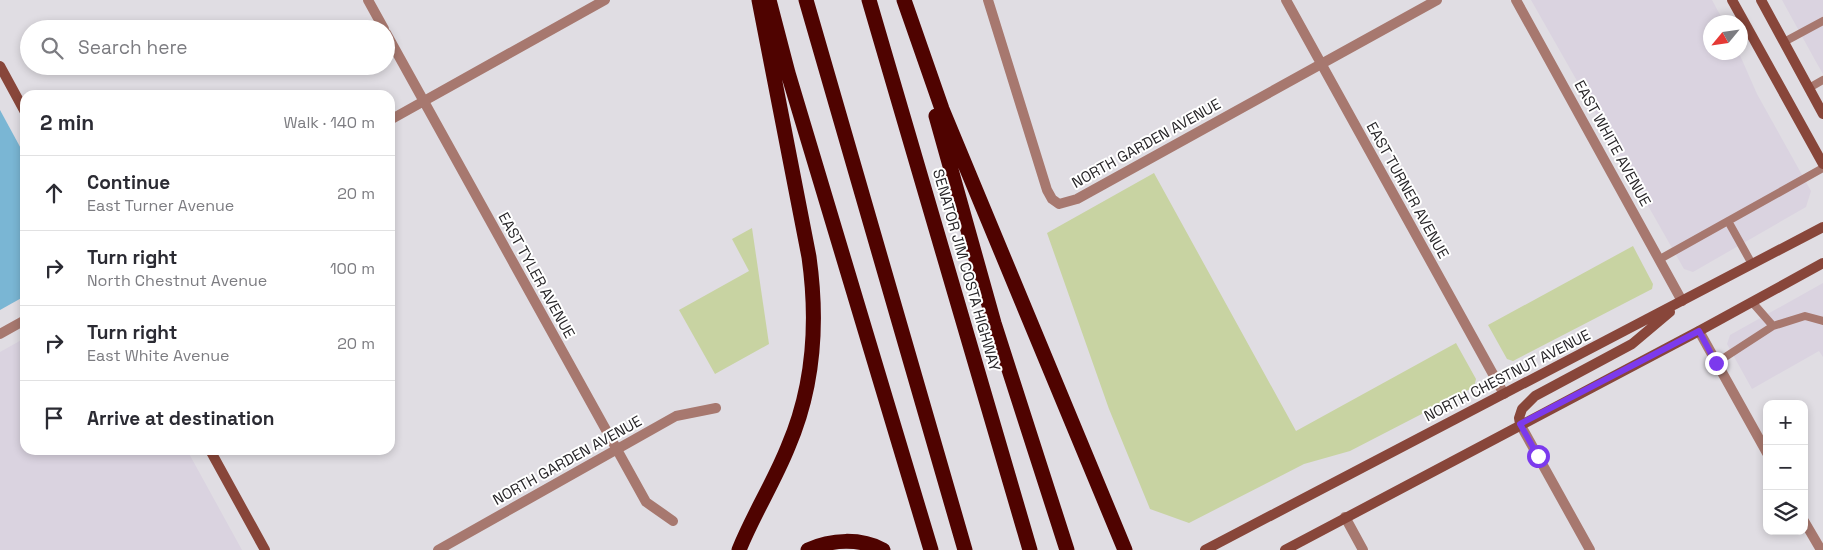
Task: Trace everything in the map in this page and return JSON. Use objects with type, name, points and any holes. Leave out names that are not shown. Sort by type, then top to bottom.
[{"type":"highway","points":[[738,550],[795,430],[809,372],[814,322],[814,296],[809,257],[759,0]]},
{"type":"highway","points":[[769,0],[788,73],[932,550]]},
{"type":"highway","points":[[806,0],[965,550]]},
{"type":"highway","name":"SENATOR JIM COSTA HIGHWAY","points":[[868,0],[1030,550]]},
{"type":"highway","points":[[904,0],[942,109],[1125,550]]},
{"type":"highway","points":[[909,15],[994,324],[1067,550]]},
{"type":"highway","points":[[808,550],[826,544],[850,541],[883,550]]},
{"type":"main road","points":[[1732,0],[1823,164]]},
{"type":"main road","points":[[1760,0],[1823,114]]},
{"type":"main road","points":[[0,66],[20,103]]},
{"type":"main road","name":"NORTH CHESTNUT AVENUE","points":[[1205,550],[1823,227]]},
{"type":"main road","points":[[1285,550],[1699,331],[1823,263]]},
{"type":"main road","points":[[1520,424],[1519,418],[1522,409],[1535,396],[1632,344],[1682,301]]},
{"type":"main road","points":[[213,455],[265,550]]},
{"type":"street","points":[[368,0],[379,20]]},
{"type":"street","points":[[395,117],[605,0]]},
{"type":"street","name":"NORTH GARDEN AVENUE","points":[[988,0],[1047,190],[1052,199],[1059,204],[1077,199],[1438,0]]},
{"type":"street","name":"EAST TURNER AVENUE","points":[[1286,0],[1504,394]]},
{"type":"street","name":"EAST WHITE AVENUE","points":[[1516,0],[1682,301]]},
{"type":"street","name":"EAST TYLER AVENUE","points":[[395,49],[646,502],[673,521]]},
{"type":"street","points":[[0,334],[20,323]]},
{"type":"street","points":[[1699,331],[1763,446]]},
{"type":"street","name":"NORTH GARDEN AVENUE","points":[[438,550],[676,416],[716,408]]},
{"type":"street","points":[[1520,424],[1590,550]]},
{"type":"street","points":[[1345,517],[1363,550]]},
{"type":"street","points":[[1808,527],[1821,550]]},
{"type":"lane","points":[[1784,42],[1823,21]]},
{"type":"lane","points":[[1808,88],[1823,80]]},
{"type":"lane","points":[[1660,259],[1823,168]]},
{"type":"lane","points":[[1728,221],[1752,264]]},
{"type":"lane","points":[[1752,302],[1773,326]]},
{"type":"lane","points":[[1716,363],[1773,326],[1805,316],[1823,321]]},
{"type":"shaded area","points":[[1531,0],[1712,0],[1720,15],[1703,15],[1703,60],[1742,60],[1757,94],[1811,191],[1806,207],[1693,272],[1684,269]]},
{"type":"shaded area","points":[[1782,0],[1823,0],[1823,74],[1815,60]]},
{"type":"shaded area","points":[[1823,283],[1823,357],[1819,351],[1752,389],[1727,344],[1730,335]]},
{"type":"shaded area","points":[[20,341],[20,455],[190,455],[242,550],[0,550],[0,352]]},
{"type":"green space","points":[[1154,173],[1296,431],[1456,343],[1476,379],[1474,387],[1350,451],[1304,464],[1189,523],[1150,509],[1109,409],[1047,233]]},
{"type":"green space","points":[[752,228],[769,344],[715,374],[679,310],[749,271],[732,239]]},
{"type":"green space","points":[[1633,246],[1653,284],[1652,289],[1513,361],[1507,359],[1488,325]]},
{"type":"water","points":[[0,110],[20,147],[20,299],[0,310]]},
{"type":"route","points":[[1538,456],[1520,424],[1699,331],[1716,363]]}]
